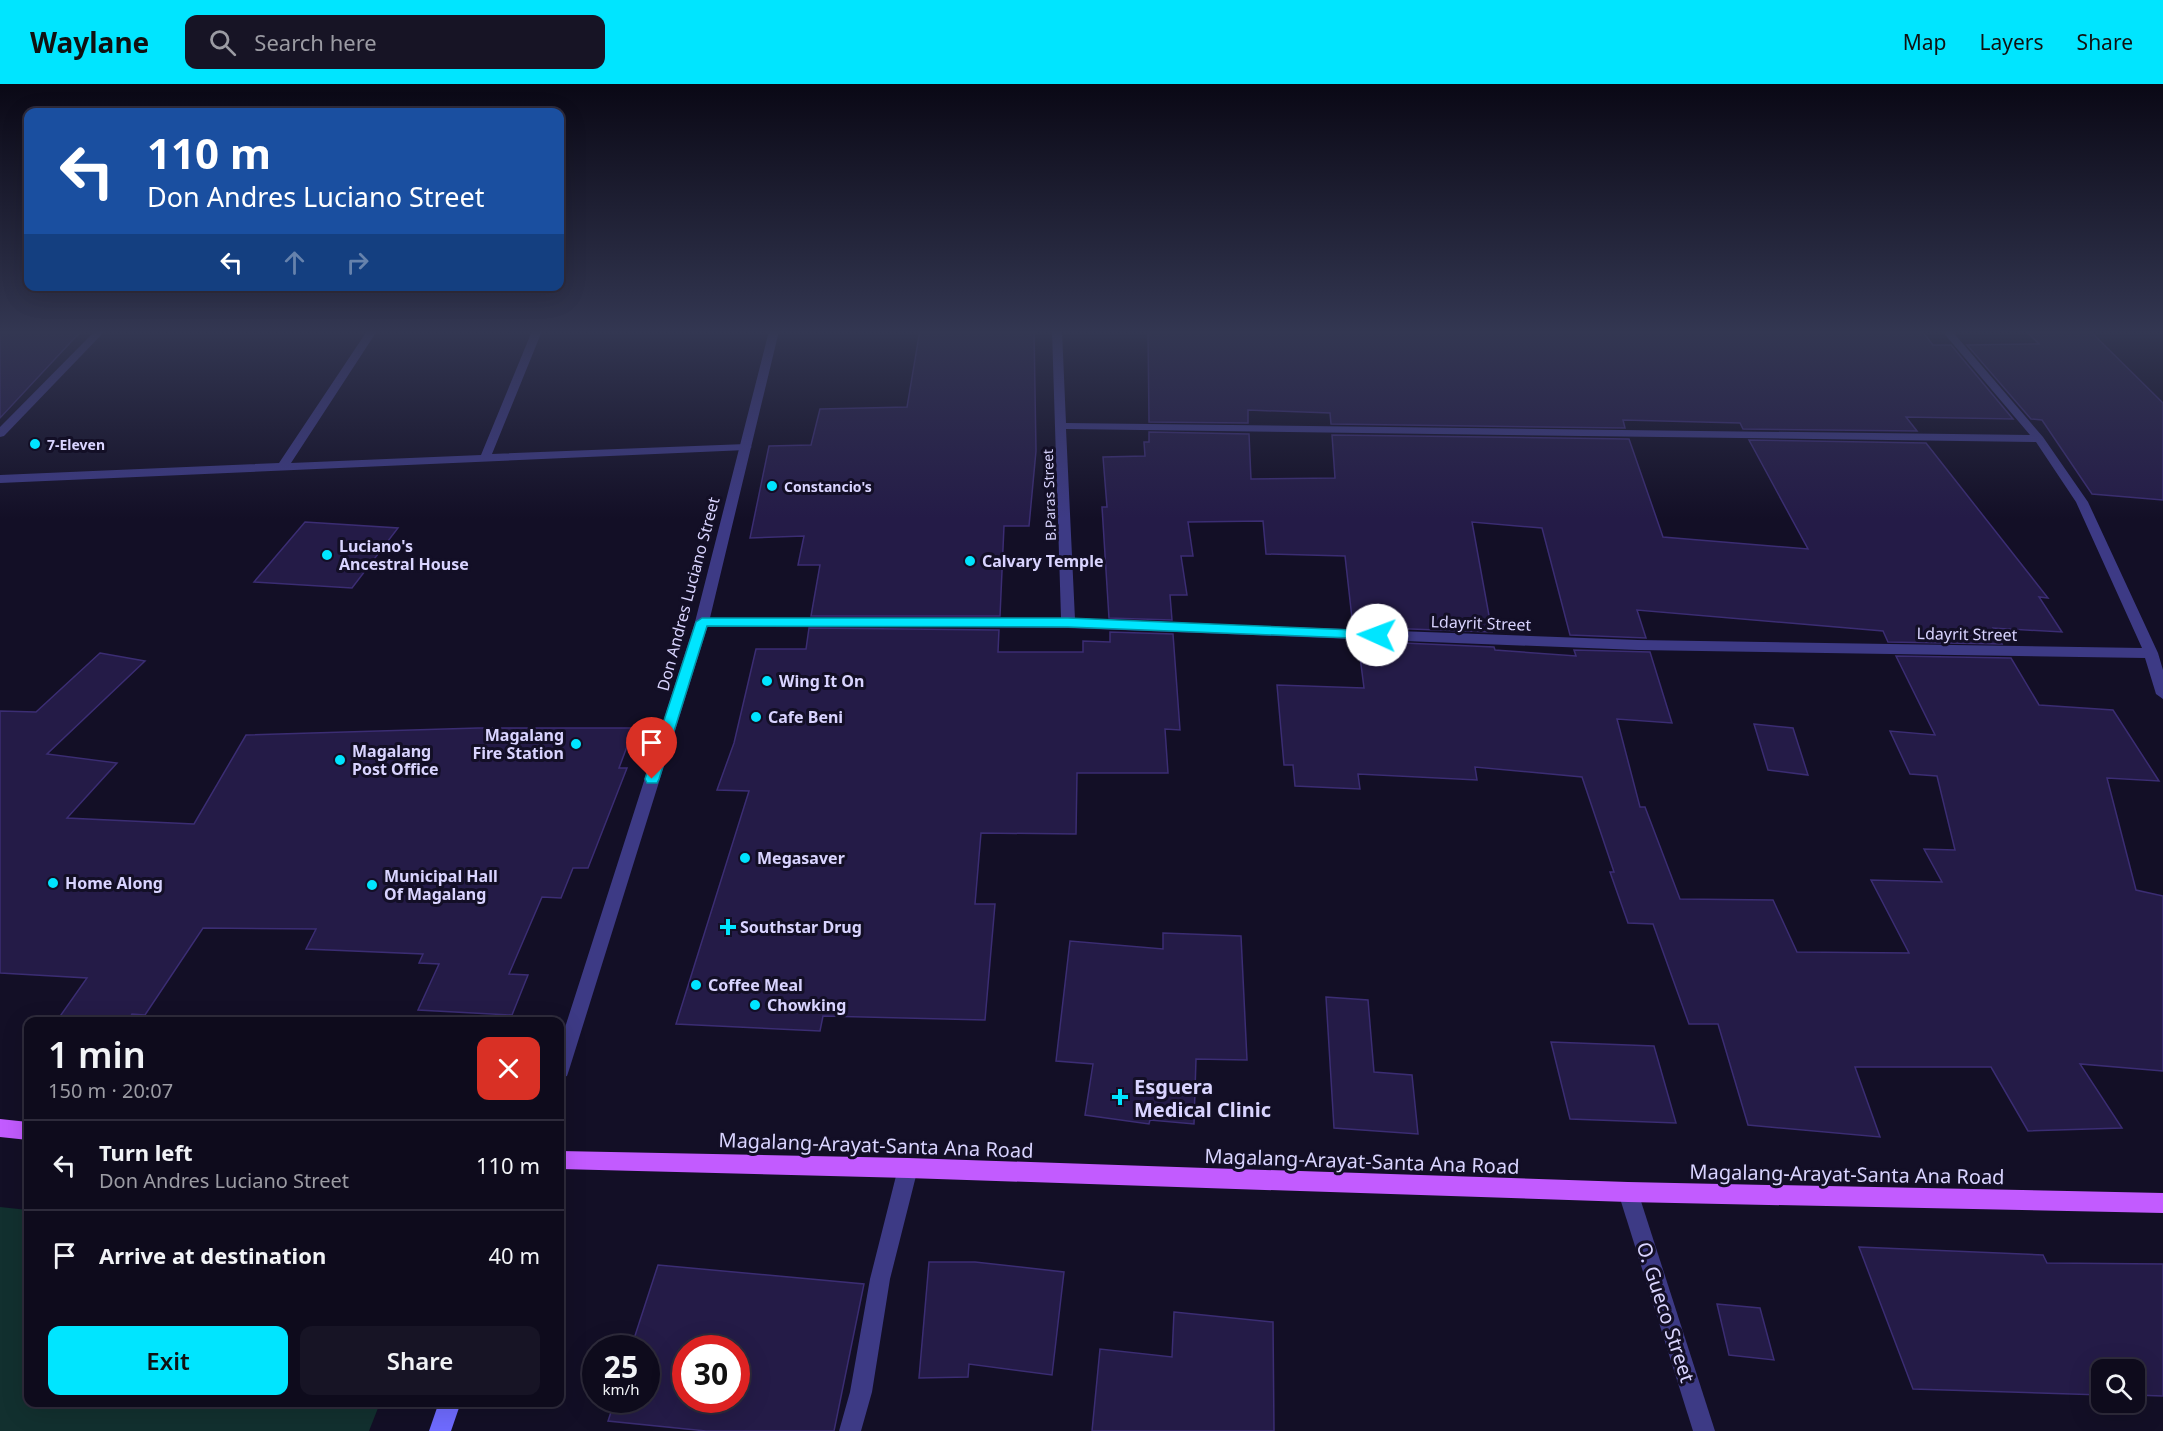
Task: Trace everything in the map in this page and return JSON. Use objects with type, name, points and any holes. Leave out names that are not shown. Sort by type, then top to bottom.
[{"type":"main road","points":[[0,1128],[24,1131]]},
{"type":"main road","name":"Magalang-Arayat-Santa Ana Road","points":[[564,1160],[908,1168],[1628,1192],[2163,1203]]},
{"type":"main road","points":[[440,1431],[448,1407]]},
{"type":"street","points":[[0,434],[39,394]]},
{"type":"street","points":[[282,467],[330,394]]},
{"type":"street","points":[[485,458],[511,394]]},
{"type":"street","name":"Don Andres Luciano Street","points":[[564,1057],[702,622],[759,394]]},
{"type":"street","name":"B.Paras Street","points":[[1060,394],[1068,622]]},
{"type":"street","points":[[2001,394],[2039,439],[2082,502],[2151,653],[2163,694]]},
{"type":"street","points":[[1062,426],[2039,439]]},
{"type":"street","points":[[0,479],[746,447]]},
{"type":"street","name":"Ldayrit Street","points":[[702,622],[1068,622],[1638,645],[2151,653]]},
{"type":"street","points":[[850,1431],[861,1392],[880,1279],[908,1168]]},
{"type":"street","name":"O. Gueco Street","points":[[1628,1192],[1704,1431]]},
{"type":"green space","points":[[0,1207],[24,1210],[24,1407],[378,1407],[369,1431],[0,1431]]},
{"type":"building","points":[[0,394],[22,394],[0,418]]},
{"type":"building","points":[[909,394],[1035,394],[1036,451],[1029,526],[1004,526],[1000,616],[811,616],[820,565],[798,565],[804,536],[750,538],[769,446],[811,445],[820,409],[907,407]]},
{"type":"building","points":[[1149,394],[1992,394],[2013,419],[1906,417],[1917,431],[1743,429],[1740,423],[1623,420],[1625,428],[1331,424],[1330,413],[1248,410],[1248,423],[1149,422]]},
{"type":"building","points":[[2009,394],[2154,394],[2163,403],[2163,500],[2092,494],[2042,420],[2031,419]]},
{"type":"building","points":[[1149,432],[1249,434],[1251,479],[1335,478],[1332,435],[1629,439],[1663,537],[1808,549],[1749,440],[1926,443],[2048,598],[2039,597],[2062,632],[1993,628],[2002,644],[1888,642],[1883,631],[1637,610],[1646,638],[1570,635],[1542,528],[1472,522],[1492,632],[1356,627],[1355,618],[1352,618],[1345,556],[1266,554],[1263,521],[1188,522],[1193,556],[1181,556],[1187,595],[1170,595],[1172,620],[1109,618],[1102,507],[1107,507],[1103,457],[1145,456],[1144,442],[1149,442]]},
{"type":"building","name":"Luciano's Ancestral House","points":[[305,522],[398,528],[352,588],[254,582]]},
{"type":"building","points":[[809,628],[999,630],[998,652],[1083,652],[1083,641],[1110,642],[1110,632],[1173,634],[1180,730],[1165,729],[1168,773],[1077,773],[1076,834],[981,833],[975,904],[995,904],[985,1020],[823,1016],[820,1031],[676,1024],[749,791],[717,790],[734,743],[756,649],[806,649]]},
{"type":"building","points":[[1358,641],[1494,647],[1495,650],[1576,656],[1574,650],[1650,652],[1672,723],[1617,719],[1640,807],[1645,807],[1680,899],[1773,900],[1797,952],[1909,953],[1871,880],[1942,882],[1924,849],[1955,850],[1937,776],[1910,774],[1890,731],[1935,735],[1896,656],[2011,658],[2039,705],[2113,710],[2159,781],[2107,778],[2136,890],[2163,896],[2163,1071],[2080,1064],[2122,1128],[2028,1131],[1991,1067],[1855,1067],[1880,1137],[1748,1125],[1718,1024],[1689,1024],[1653,924],[1628,923],[1610,872],[1614,872],[1582,777],[1475,767],[1477,780],[1358,774],[1360,789],[1295,786],[1293,765],[1284,765],[1277,685],[1364,688]]},
{"type":"building","points":[[100,653],[145,661],[47,754],[117,763],[67,818],[194,824],[246,735],[478,728],[634,728],[619,768],[627,768],[588,868],[573,868],[561,898],[542,897],[509,974],[528,975],[512,1015],[418,1010],[439,964],[419,963],[423,954],[306,949],[316,929],[203,928],[145,1015],[60,1017],[87,978],[0,973],[0,711],[36,712]]},
{"type":"building","points":[[1754,724],[1793,728],[1808,775],[1768,770]]},
{"type":"building","points":[[1163,933],[1241,936],[1247,1060],[1196,1059],[1194,1124],[1150,1120],[1149,1124],[1085,1115],[1093,1064],[1056,1061],[1070,941],[1163,949]]},
{"type":"building","points":[[1326,997],[1368,1000],[1374,1072],[1412,1075],[1418,1134],[1334,1128]]},
{"type":"building","points":[[1551,1042],[1654,1046],[1676,1123],[1570,1119]]},
{"type":"building","points":[[1859,1247],[2043,1255],[2047,1263],[2163,1264],[2163,1396],[2145,1395],[2145,1359],[2091,1359],[2091,1395],[1913,1389]]},
{"type":"building","points":[[929,1262],[975,1262],[1064,1272],[1052,1375],[969,1364],[968,1377],[919,1378]]},
{"type":"building","points":[[658,1265],[864,1284],[834,1431],[706,1431],[608,1421],[611,1413],[660,1413],[660,1335],[635,1335]]},
{"type":"building","points":[[1717,1304],[1760,1308],[1774,1360],[1729,1355]]},
{"type":"building","points":[[1174,1312],[1273,1322],[1274,1431],[1092,1431],[1100,1349],[1172,1357]]},
{"type":"place","name":"7-Eleven","points":[[35,444]]},
{"type":"place","name":"Constancio's","points":[[772,486]]},
{"type":"place","name":"Luciano's Ancestral House","points":[[327,555]]},
{"type":"place","name":"Calvary Temple","points":[[970,561]]},
{"type":"place","name":"Wing It On","points":[[767,681]]},
{"type":"place","name":"Cafe Beni","points":[[756,717]]},
{"type":"place","name":"Magalang Fire Station","points":[[576,744]]},
{"type":"place","name":"Magalang Post Office","points":[[340,760]]},
{"type":"place","name":"Megasaver","points":[[745,858]]},
{"type":"place","name":"Home Along","points":[[53,883]]},
{"type":"place","name":"Municipal Hall Of Magalang","points":[[372,885]]},
{"type":"place","name":"Southstar Drug","points":[[728,927]]},
{"type":"place","name":"Coffee Meal","points":[[696,985]]},
{"type":"place","name":"Chowking","points":[[755,1005]]},
{"type":"place","name":"Esguera Medical Clinic","points":[[1120,1097]]},
{"type":"route","points":[[652,779],[702,622],[1068,622],[1377,635]]}]
